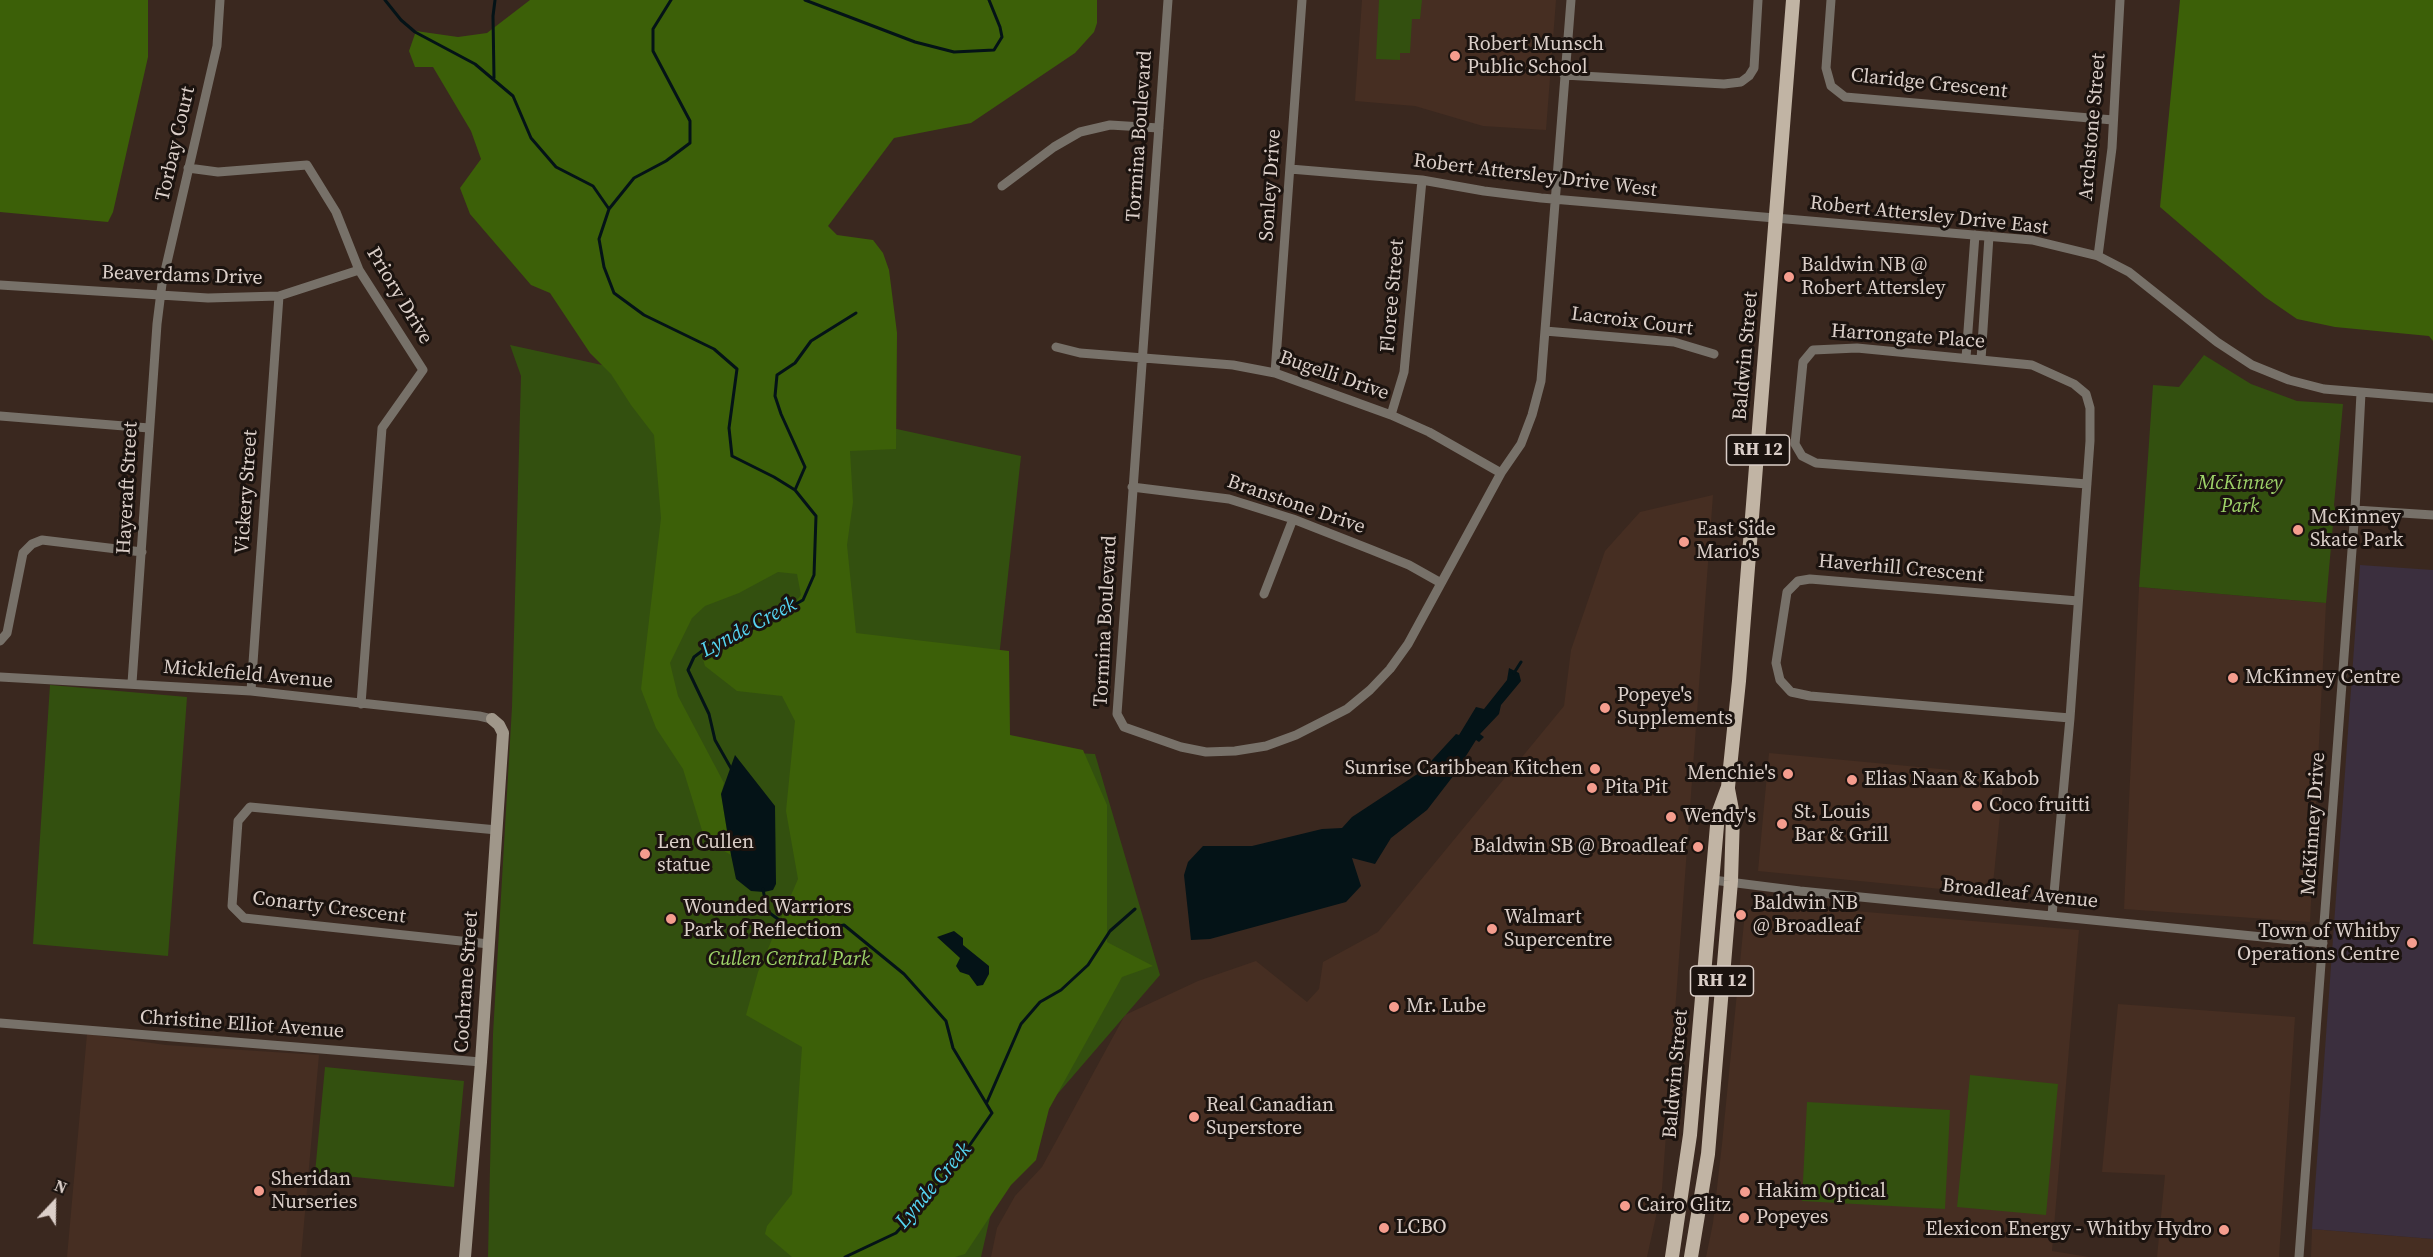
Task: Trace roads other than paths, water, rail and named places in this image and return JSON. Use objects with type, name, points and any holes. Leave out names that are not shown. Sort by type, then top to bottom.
[{"type":"main road","name":"Baldwin Street","points":[[1672,1257],[1690,1135],[1718,814],[1728,787],[1739,681],[1793,0]]},
{"type":"main road","name":"Baldwin Street","points":[[1691,1257],[1708,1154],[1731,881],[1733,814],[1728,787]]},
{"type":"street","name":"Torbay Court","points":[[161,296],[217,46],[220,0]]},
{"type":"street","name":"Tormina Boulevard","points":[[1168,0],[1117,714],[1124,728],[1180,747],[1206,752],[1236,751],[1266,746],[1296,735],[1347,709],[1390,669],[1408,644],[1501,473],[1521,444],[1533,415],[1541,381],[1571,0]]},
{"type":"street","name":"Sonley Drive","points":[[1275,373],[1302,0]]},
{"type":"street","points":[[1564,75],[1724,84],[1740,82],[1749,76],[1754,68],[1758,0]]},
{"type":"street","name":"Claridge Crescent","points":[[1831,0],[1826,68],[1831,86],[1845,97],[2113,120]]},
{"type":"street","name":"Archstone Street","points":[[2098,256],[2112,148],[2120,0]]},
{"type":"street","points":[[1002,186],[1054,147],[1080,132],[1110,124],[1159,128]]},
{"type":"street","name":"Priory Drive","points":[[188,168],[218,172],[307,165],[336,212],[359,270],[423,370],[382,428],[361,704]]},
{"type":"street","name":"Robert Attersley Drive West","points":[[1290,169],[1422,180],[1484,191],[1776,220]]},
{"type":"street","name":"Floree Street","points":[[1391,415],[1404,372],[1422,180]]},
{"type":"street","name":"Robert Attersley Drive East","points":[[1776,220],[1854,224],[2032,240],[2098,256],[2129,272],[2217,342],[2252,365],[2289,380],[2324,389],[2433,398]]},
{"type":"street","points":[[1965,358],[1975,235]]},
{"type":"street","points":[[1981,360],[1989,236]]},
{"type":"street","name":"Beaverdams Drive","points":[[0,285],[207,298],[279,296],[359,270]]},
{"type":"street","name":"Hayeraft Street","points":[[132,683],[153,370],[161,296]]},
{"type":"street","name":"Vickery Street","points":[[251,691],[279,296]]},
{"type":"street","name":"Lacroix Court","points":[[1545,331],[1674,342],[1714,354]]},
{"type":"street","name":"Bugelli Drive","points":[[1056,347],[1080,353],[1233,365],[1275,373],[1391,415],[1429,432],[1501,473]]},
{"type":"street","name":"Harrongate Place","points":[[2052,915],[2070,717],[2087,484],[2090,408],[2086,394],[2074,384],[2032,365],[1857,348],[1813,350],[1803,362],[1795,444],[1802,456],[1816,463],[2087,484]]},
{"type":"street","name":"McKinney Drive","points":[[2299,1257],[2355,510],[2361,393]]},
{"type":"street","points":[[0,416],[149,428]]},
{"type":"street","name":"Branstone Drive","points":[[1132,487],[1229,499],[1293,519],[1409,564],[1441,583]]},
{"type":"street","points":[[2355,510],[2433,515]]},
{"type":"street","points":[[1264,594],[1293,519]]},
{"type":"street","points":[[0,641],[8,633],[23,553],[32,544],[42,540],[142,552]]},
{"type":"street","name":"Haverhill Crescent","points":[[2070,717],[1810,696],[1791,692],[1780,680],[1776,663],[1787,592],[1798,581],[1810,579],[2078,601]]},
{"type":"street","name":"Micklefield Avenue","points":[[0,677],[251,691],[492,719]]},
{"type":"street","name":"Cochrane Street","points":[[464,1255],[481,1062],[503,734],[500,725],[492,719]]},
{"type":"street","name":"Conarty Crescent","points":[[489,944],[244,918],[232,906],[238,821],[250,807],[497,830]]},
{"type":"street","name":"Broadleaf Avenue","points":[[1713,880],[1800,891],[2323,943]]},
{"type":"street","name":"Christine Elliot Avenue","points":[[0,1023],[481,1062]]},
{"type":"waterway","points":[[385,0],[401,20],[415,32],[475,64],[513,96],[531,138],[556,167],[593,186],[609,209]]},
{"type":"waterway","points":[[494,78],[495,0]]},
{"type":"waterway","name":"Lynde Creek","points":[[671,0],[653,29],[653,51],[690,121],[690,143],[666,161],[634,178],[609,209],[599,239],[604,267],[614,293],[644,315],[714,349],[737,369],[729,428],[732,456],[795,490],[816,516],[814,575],[803,600],[723,645],[706,648],[694,657],[688,670],[709,714],[715,740],[732,770]]},
{"type":"waterway","name":"Lynde Creek","points":[[805,0],[915,42],[954,52],[994,50],[1002,37],[989,0]]},
{"type":"waterway","points":[[795,490],[805,467],[775,396],[777,375],[795,363],[811,341],[856,313]]},
{"type":"waterway","points":[[1514,673],[1521,662]]},
{"type":"waterway","name":"Lynde Creek","points":[[763,889],[767,911],[798,934],[844,925],[904,974],[946,1021],[953,1048],[992,1113],[949,1175],[896,1233],[845,1257]]},
{"type":"waterway","points":[[987,1102],[1021,1024],[1040,1002],[1061,990],[1088,965],[1110,931],[1135,909]]},
{"type":"place","name":"Robert Munsch Public School","points":[[1455,56]]},
{"type":"place","name":"Baldwin NB @ Robert Attersley","points":[[1789,277]]},
{"type":"place","name":"McKinney Skate Park","points":[[2298,530]]},
{"type":"place","name":"East Side Mario's","points":[[1684,542]]},
{"type":"place","name":"McKinney Centre","points":[[2233,678]]},
{"type":"place","name":"Popeye's Supplements","points":[[1605,708]]},
{"type":"place","name":"Sunrise Caribbean Kitchen","points":[[1595,769]]},
{"type":"place","name":"Menchie's","points":[[1788,774]]},
{"type":"place","name":"Elias Naan & Kabob","points":[[1852,780]]},
{"type":"place","name":"Pita Pit","points":[[1592,788]]},
{"type":"place","name":"Coco fruitti","points":[[1977,806]]},
{"type":"place","name":"Wendy's","points":[[1671,817]]},
{"type":"place","name":"St. Louis Bar & Grill","points":[[1782,824]]},
{"type":"place","name":"Baldwin SB @ Broadleaf","points":[[1698,847]]},
{"type":"place","name":"Len Cullen statue","points":[[645,854]]},
{"type":"place","name":"Baldwin NB @ Broadleaf","points":[[1741,915]]},
{"type":"place","name":"Wounded Warriors Park of Reflection","points":[[671,919]]},
{"type":"place","name":"Walmart Supercentre","points":[[1492,929]]},
{"type":"place","name":"Town of Whitby Operations Centre","points":[[2412,943]]},
{"type":"place","name":"Mr. Lube","points":[[1394,1007]]},
{"type":"place","name":"Real Canadian Superstore","points":[[1194,1117]]},
{"type":"place","name":"Sheridan Nurseries","points":[[259,1191]]},
{"type":"place","name":"Hakim Optical","points":[[1745,1192]]},
{"type":"place","name":"Cairo Glitz","points":[[1625,1206]]},
{"type":"place","name":"Popeyes","points":[[1744,1218]]},
{"type":"place","name":"LCBO","points":[[1384,1228]]},
{"type":"place","name":"Elexicon Energy - Whitby Hydro","points":[[2224,1230]]},
{"type":"park label","name":"McKinney Park","points":[[2240,496]]},
{"type":"park label","name":"Cullen Central Park","points":[[789,960]]}]
